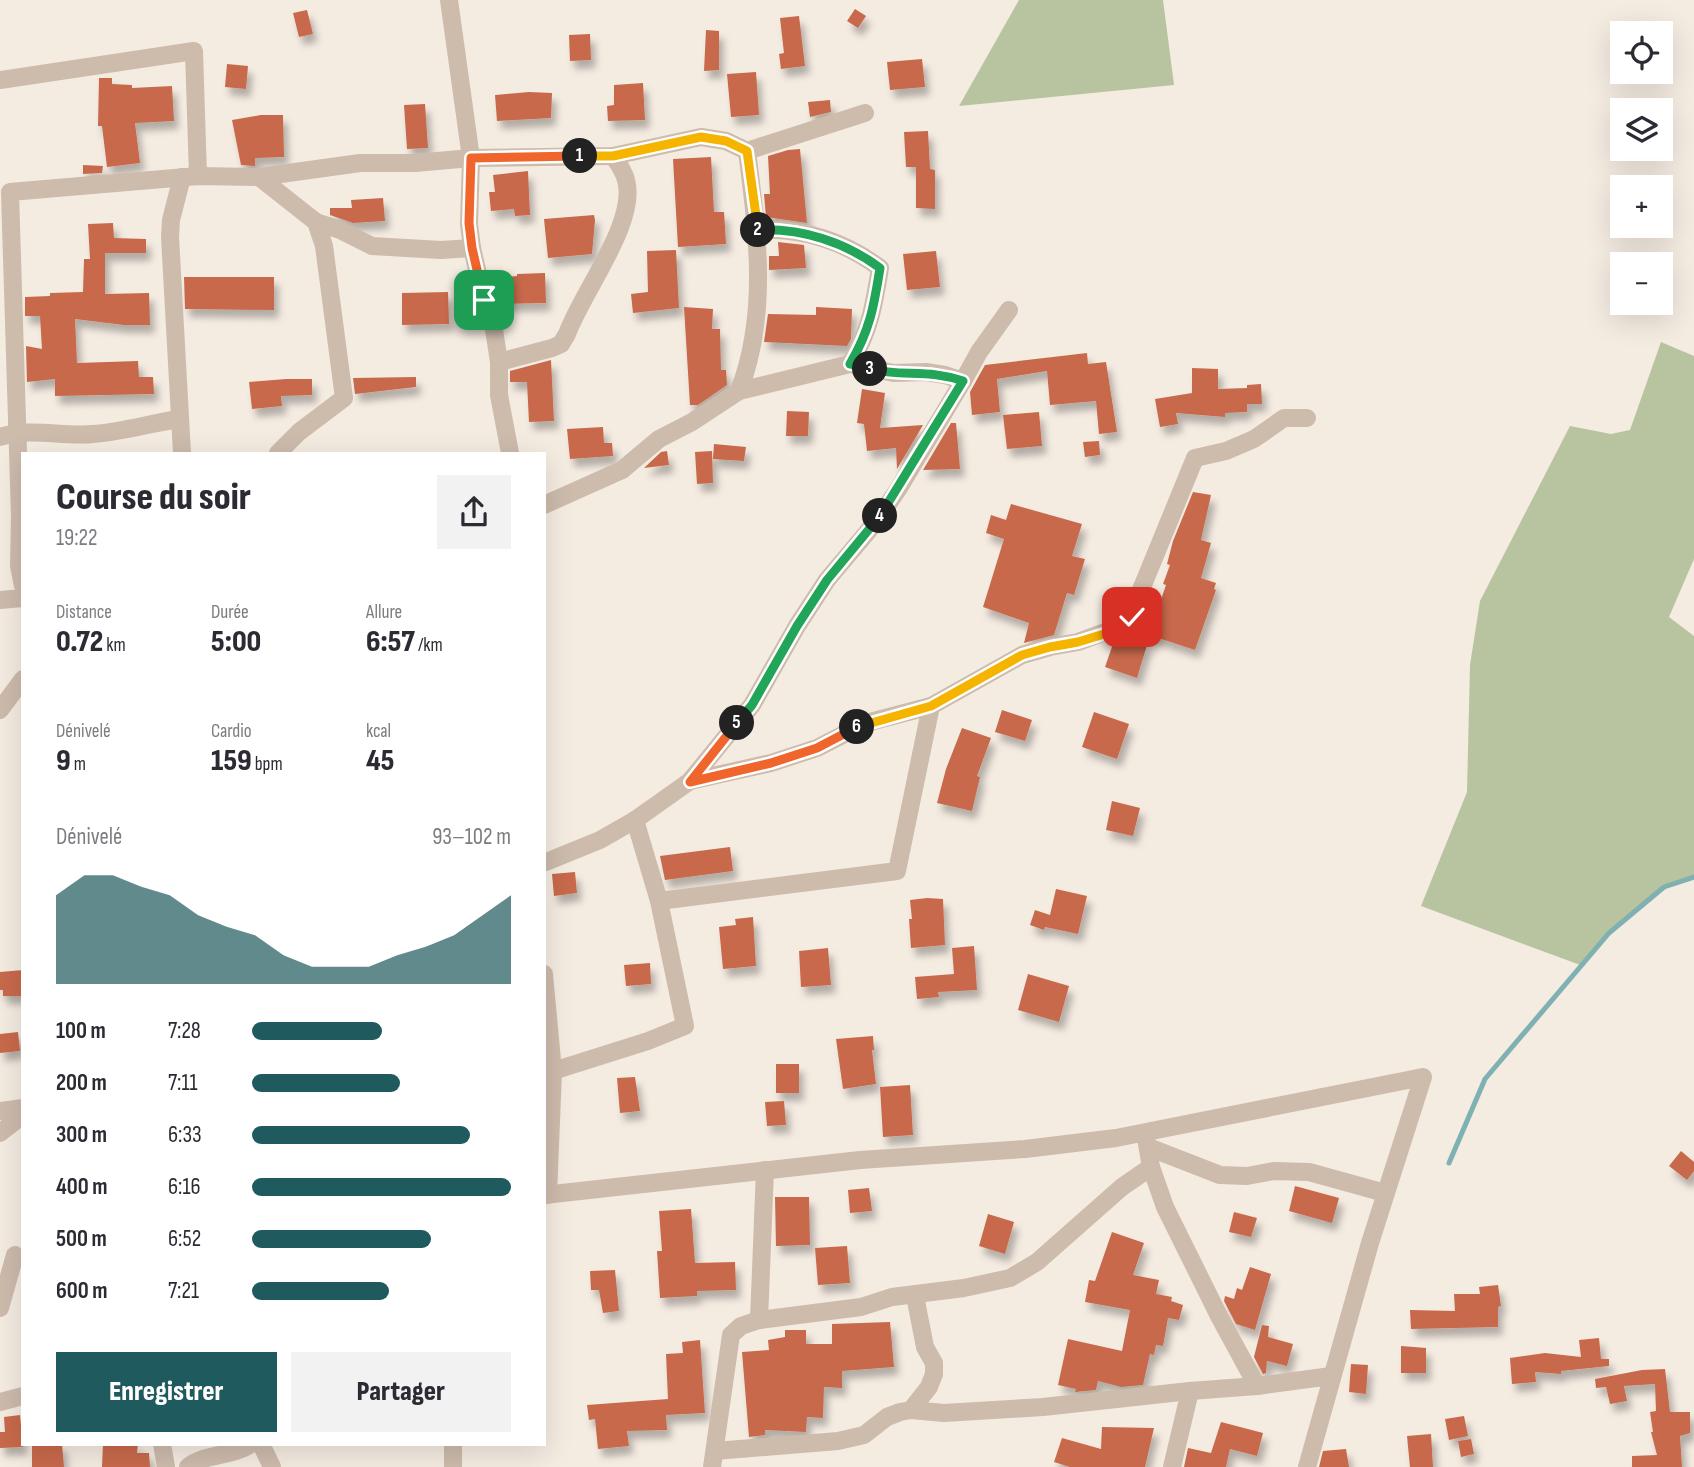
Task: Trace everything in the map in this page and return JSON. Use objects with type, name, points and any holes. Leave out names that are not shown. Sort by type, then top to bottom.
[{"type":"street","points":[[449,0],[471,158],[469,198],[472,248],[484,300],[493,323],[499,362],[499,395],[510,452]]},
{"type":"street","points":[[0,80],[194,51],[190,176],[171,220],[170,237],[182,452]]},
{"type":"street","points":[[21,576],[8,435],[10,192],[190,176],[259,177],[360,163],[613,156],[701,137],[726,141],[747,151],[865,113]]},
{"type":"street","points":[[739,391],[752,351],[759,264],[747,151]]},
{"type":"street","points":[[499,362],[552,348],[561,344],[567,334],[624,219],[628,198],[626,178],[613,156]]},
{"type":"street","points":[[259,177],[316,222],[340,230],[372,246],[441,250],[472,248]]},
{"type":"street","points":[[279,452],[299,432],[344,398],[324,246],[316,222]]},
{"type":"street","points":[[757,230],[775,229],[835,242],[880,268],[872,318],[864,341],[850,364]]},
{"type":"street","points":[[546,865],[600,840],[635,820],[690,782],[752,705],[827,580],[875,523],[899,488],[979,352],[1009,310]]},
{"type":"street","points":[[546,504],[622,470],[659,439],[692,422],[739,391],[850,364],[894,373],[926,372],[963,381]]},
{"type":"street","points":[[690,782],[771,763],[817,748],[866,723],[931,706],[1022,655],[1078,642],[1127,624],[1195,458],[1226,451],[1254,439],[1284,418],[1307,418]]},
{"type":"street","points":[[8,435],[92,435],[146,423],[180,419]]},
{"type":"street","points":[[0,600],[21,598]]},
{"type":"street","points":[[0,710],[21,682]]},
{"type":"street","points":[[659,901],[897,871],[931,706]]},
{"type":"street","points":[[553,1071],[648,1041],[685,1026],[659,901],[635,820]]},
{"type":"street","points":[[546,996],[553,1071],[546,1195],[860,1160],[1025,1149],[1116,1139],[1147,1140],[1423,1077],[1385,1193],[1307,1467]]},
{"type":"street","points":[[0,1111],[21,1108]]},
{"type":"street","points":[[0,1133],[21,1117]]},
{"type":"street","points":[[1147,1140],[1151,1167],[1165,1207],[1257,1386]]},
{"type":"street","points":[[1147,1140],[1220,1175],[1247,1176],[1274,1171],[1309,1171],[1385,1193]]},
{"type":"street","points":[[1151,1167],[1122,1187],[1022,1273],[964,1288],[892,1297],[861,1307],[759,1320],[741,1326],[731,1335],[714,1459],[864,1435],[887,1417],[911,1410],[944,1413],[1043,1408],[1331,1376]]},
{"type":"street","points":[[759,1320],[765,1170]]},
{"type":"street","points":[[0,1308],[13,1257]]},
{"type":"street","points":[[911,1410],[929,1387],[934,1374],[934,1363],[925,1347],[915,1296]]},
{"type":"street","points":[[1172,1467],[1190,1391]]},
{"type":"street","points":[[0,1402],[21,1397]]},
{"type":"street","points":[[162,1446],[166,1467]]},
{"type":"street","points":[[188,1467],[198,1461],[246,1446]]},
{"type":"street","points":[[262,1446],[272,1467]]},
{"type":"street","points":[[453,1446],[453,1467]]},
{"type":"green space","points":[[1019,0],[1163,0],[1174,85],[959,106]]},
{"type":"green space","points":[[1661,342],[1694,356],[1694,559],[1669,617],[1694,636],[1694,877],[1664,887],[1609,933],[1583,966],[1421,906],[1467,792],[1470,665],[1480,601],[1570,426],[1611,434],[1630,430]]},
{"type":"building","points":[[855,9],[866,16],[858,28],[847,21]]},
{"type":"building","points":[[307,10],[313,34],[299,37],[293,13]]},
{"type":"building","points":[[799,16],[805,66],[781,69],[779,54],[784,53],[780,18]]},
{"type":"building","points":[[706,30],[719,31],[719,70],[704,71]]},
{"type":"building","points":[[590,34],[591,60],[570,61],[569,35]]},
{"type":"building","points":[[922,59],[925,87],[890,90],[887,62]]},
{"type":"building","points":[[227,64],[248,66],[246,89],[225,87]]},
{"type":"building","points":[[756,72],[759,115],[731,117],[727,74]]},
{"type":"building","points":[[99,78],[112,78],[112,84],[132,85],[132,88],[172,86],[174,121],[135,123],[140,163],[107,167],[102,126],[98,126]]},
{"type":"building","points":[[643,83],[645,120],[608,121],[607,106],[614,105],[614,85]]},
{"type":"building","points":[[552,93],[551,118],[497,121],[495,95]]},
{"type":"building","points":[[830,100],[831,112],[810,117],[808,102]]},
{"type":"building","points":[[425,104],[428,148],[407,149],[404,105]]},
{"type":"building","points":[[261,115],[283,115],[284,157],[255,158],[255,166],[241,165],[232,120]]},
{"type":"building","points":[[928,131],[930,169],[935,170],[935,209],[916,208],[916,167],[906,167],[904,132]]},
{"type":"building","points":[[800,149],[807,223],[766,217],[764,194],[770,194],[768,156]]},
{"type":"building","points":[[711,157],[714,212],[724,212],[726,244],[678,247],[673,159]]},
{"type":"building","points":[[83,165],[103,166],[102,173],[83,174]]},
{"type":"building","points":[[528,171],[530,215],[515,216],[514,209],[491,211],[489,192],[495,192],[493,175]]},
{"type":"building","points":[[383,198],[385,221],[353,223],[330,215],[330,208],[352,208],[351,200]]},
{"type":"building","points":[[594,215],[592,254],[548,258],[544,219]]},
{"type":"building","points":[[113,223],[114,238],[146,239],[146,253],[105,253],[105,294],[149,293],[150,325],[75,319],[77,363],[138,361],[139,377],[153,377],[154,394],[55,396],[55,379],[27,382],[26,346],[42,349],[40,316],[25,316],[25,297],[83,292],[84,259],[90,259],[88,224]]},
{"type":"building","points":[[778,242],[804,245],[806,268],[769,270],[769,256],[779,256]]},
{"type":"building","points":[[676,250],[679,308],[633,313],[631,294],[648,292],[647,251]]},
{"type":"building","points":[[936,251],[940,287],[907,290],[903,254]]},
{"type":"building","points":[[545,273],[546,303],[498,304],[495,278]]},
{"type":"building","points":[[184,277],[274,277],[274,310],[185,309]]},
{"type":"building","points":[[448,292],[449,324],[402,325],[402,293]]},
{"type":"building","points":[[684,307],[713,309],[712,329],[720,329],[721,370],[726,370],[727,385],[698,405],[690,405]]},
{"type":"building","points":[[816,307],[852,309],[851,339],[847,346],[764,342],[768,314],[816,315]]},
{"type":"building","points":[[1087,353],[1088,364],[1106,362],[1117,432],[1099,434],[1096,401],[1050,405],[1047,371],[997,379],[1000,412],[972,415],[970,392],[985,365]]},
{"type":"building","points":[[551,360],[554,421],[529,422],[527,382],[510,382],[510,371]]},
{"type":"building","points":[[1192,368],[1218,369],[1218,389],[1247,388],[1247,385],[1261,384],[1262,404],[1247,404],[1247,412],[1225,413],[1225,417],[1176,413],[1178,424],[1160,427],[1155,399],[1192,393]]},
{"type":"building","points":[[416,377],[416,387],[355,394],[353,378]]},
{"type":"building","points":[[312,379],[312,395],[281,396],[282,406],[252,409],[249,382]]},
{"type":"building","points":[[862,389],[885,393],[880,428],[923,425],[897,469],[896,448],[867,451],[864,424],[857,423]]},
{"type":"building","points":[[787,411],[809,412],[808,436],[786,436]]},
{"type":"building","points":[[1039,412],[1042,446],[1007,449],[1003,415]]},
{"type":"building","points":[[951,423],[956,423],[960,469],[923,470]]},
{"type":"building","points":[[603,427],[604,443],[612,443],[613,456],[570,459],[567,429]]},
{"type":"building","points":[[1099,441],[1100,455],[1085,457],[1083,442]]},
{"type":"building","points":[[714,444],[746,447],[744,461],[713,459]]},
{"type":"building","points":[[667,451],[669,465],[644,468],[661,452]]},
{"type":"building","points":[[712,451],[713,483],[697,484],[695,452]]},
{"type":"building","points":[[1193,492],[1211,495],[1201,540],[1211,543],[1201,578],[1216,583],[1195,650],[1149,635],[1166,585],[1163,584],[1170,565],[1167,564],[1173,541]]},
{"type":"building","points":[[1011,504],[1082,524],[1072,556],[1085,559],[1074,595],[1067,593],[1054,635],[1024,643],[1029,623],[983,607],[1004,539],[986,533],[991,515],[1006,520]]},
{"type":"building","points":[[1123,637],[1147,645],[1137,678],[1105,667],[1114,641]]},
{"type":"building","points":[[1002,710],[1032,720],[1025,741],[995,732]]},
{"type":"building","points":[[1094,712],[1129,724],[1117,759],[1082,747]]},
{"type":"building","points":[[962,728],[991,738],[977,776],[980,777],[972,811],[937,803],[946,769]]},
{"type":"building","points":[[1112,801],[1140,808],[1133,836],[1106,830]]},
{"type":"building","points":[[730,847],[733,871],[665,880],[660,856]]},
{"type":"building","points":[[575,872],[577,893],[554,896],[552,874]]},
{"type":"building","points":[[1056,889],[1087,896],[1078,934],[1045,927],[1044,930],[1030,925],[1035,910],[1050,915]]},
{"type":"building","points":[[943,899],[945,945],[911,948],[910,900]]},
{"type":"building","points":[[753,917],[756,966],[723,969],[719,927],[736,925],[735,919]]},
{"type":"building","points":[[974,946],[977,990],[938,992],[939,997],[917,999],[915,977],[954,974],[952,948]]},
{"type":"building","points":[[828,948],[831,985],[801,987],[799,951]]},
{"type":"building","points":[[650,963],[651,984],[626,986],[624,965]]},
{"type":"building","points":[[21,970],[21,996],[3,996],[3,990],[0,990],[0,972]]},
{"type":"building","points":[[1028,974],[1069,986],[1059,1022],[1018,1010]]},
{"type":"building","points":[[18,1032],[20,1051],[0,1053],[0,1034]]},
{"type":"building","points":[[873,1036],[876,1084],[843,1089],[836,1039]]},
{"type":"building","points":[[776,1064],[799,1064],[799,1093],[776,1093]]},
{"type":"building","points":[[635,1077],[640,1111],[620,1113],[617,1078]]},
{"type":"building","points":[[910,1085],[913,1135],[883,1137],[880,1087]]},
{"type":"building","points":[[784,1101],[786,1125],[767,1126],[765,1102]]},
{"type":"building","points":[[1681,1151],[1694,1162],[1694,1171],[1687,1180],[1669,1166]]},
{"type":"building","points":[[1295,1186],[1339,1198],[1332,1223],[1289,1211]]},
{"type":"building","points":[[869,1188],[872,1211],[850,1213],[848,1190]]},
{"type":"building","points":[[775,1197],[809,1197],[810,1245],[776,1246]]},
{"type":"building","points":[[691,1209],[695,1263],[735,1262],[736,1290],[697,1291],[697,1296],[660,1298],[657,1251],[662,1251],[659,1211]]},
{"type":"building","points":[[1234,1212],[1257,1218],[1251,1237],[1229,1232]]},
{"type":"building","points":[[988,1214],[1014,1222],[1005,1254],[979,1246]]},
{"type":"building","points":[[1112,1232],[1144,1243],[1133,1275],[1159,1280],[1156,1294],[1172,1297],[1171,1301],[1183,1305],[1179,1320],[1168,1318],[1163,1346],[1156,1345],[1154,1355],[1150,1354],[1143,1385],[1121,1387],[1098,1381],[1096,1390],[1075,1392],[1076,1389],[1058,1385],[1068,1339],[1122,1351],[1130,1310],[1085,1302],[1089,1280],[1095,1281]]},
{"type":"building","points":[[847,1246],[850,1283],[818,1285],[815,1248]]},
{"type":"building","points":[[1250,1267],[1271,1274],[1255,1330],[1236,1324],[1224,1301],[1225,1296],[1234,1299],[1237,1288],[1242,1290]]},
{"type":"building","points":[[615,1270],[619,1311],[603,1313],[599,1290],[591,1290],[590,1271]]},
{"type":"building","points":[[1498,1285],[1501,1306],[1498,1307],[1498,1327],[1411,1329],[1410,1310],[1455,1311],[1454,1294],[1480,1294],[1479,1287]]},
{"type":"building","points":[[890,1322],[894,1367],[842,1371],[842,1388],[824,1387],[823,1418],[807,1417],[806,1432],[765,1430],[765,1435],[749,1437],[742,1352],[769,1350],[768,1340],[785,1337],[785,1330],[806,1330],[806,1344],[832,1344],[832,1324]]},
{"type":"building","points":[[1262,1325],[1269,1326],[1268,1337],[1293,1344],[1287,1366],[1267,1361],[1266,1373],[1263,1374],[1254,1357]]},
{"type":"building","points":[[1599,1338],[1601,1359],[1609,1359],[1609,1366],[1561,1371],[1561,1374],[1535,1372],[1536,1382],[1512,1384],[1510,1358],[1545,1353],[1581,1357],[1579,1340]]},
{"type":"building","points":[[700,1340],[705,1413],[666,1415],[667,1430],[627,1431],[629,1446],[598,1449],[595,1419],[589,1420],[587,1405],[668,1399],[666,1354],[683,1353],[682,1342]]},
{"type":"building","points":[[1401,1346],[1426,1348],[1426,1373],[1401,1373]]},
{"type":"building","points":[[1351,1364],[1368,1365],[1366,1394],[1349,1392]]},
{"type":"building","points":[[1665,1369],[1670,1412],[1690,1412],[1690,1433],[1680,1436],[1682,1467],[1632,1467],[1632,1456],[1657,1455],[1651,1432],[1650,1412],[1656,1411],[1655,1384],[1624,1386],[1627,1401],[1610,1404],[1606,1387],[1596,1388],[1595,1379],[1642,1370]]},
{"type":"building","points":[[20,1415],[23,1447],[0,1448],[0,1432],[5,1432],[4,1417]]},
{"type":"building","points":[[1464,1416],[1468,1436],[1449,1440],[1445,1419]]},
{"type":"building","points":[[1221,1422],[1263,1433],[1257,1456],[1230,1449],[1226,1467],[1184,1467],[1188,1448],[1211,1453]]},
{"type":"building","points":[[1102,1427],[1154,1428],[1145,1467],[1070,1467],[1054,1462],[1062,1438],[1101,1449]]},
{"type":"building","points":[[1431,1434],[1433,1467],[1410,1467],[1407,1436]]},
{"type":"building","points":[[1471,1439],[1474,1454],[1461,1457],[1458,1441]]},
{"type":"building","points":[[32,1446],[62,1446],[64,1467],[32,1467]]},
{"type":"building","points":[[103,1446],[138,1446],[137,1453],[149,1453],[150,1467],[102,1467]]},
{"type":"building","points":[[1346,1449],[1349,1467],[1319,1467],[1323,1451]]},
{"type":"waterway","points":[[1449,1163],[1485,1079],[1609,933],[1664,887],[1694,877]]},
{"type":"route","points":[[484,300],[469,223],[471,158],[613,156],[701,137],[715,138],[747,151],[757,230],[775,229],[835,242],[880,268],[872,318],[864,341],[850,364],[894,373],[926,372],[963,381],[899,488],[875,523],[827,580],[797,626],[752,705],[690,782],[771,763],[817,748],[866,723],[931,706],[1022,655],[1104,634],[1127,624],[1132,617]]}]
